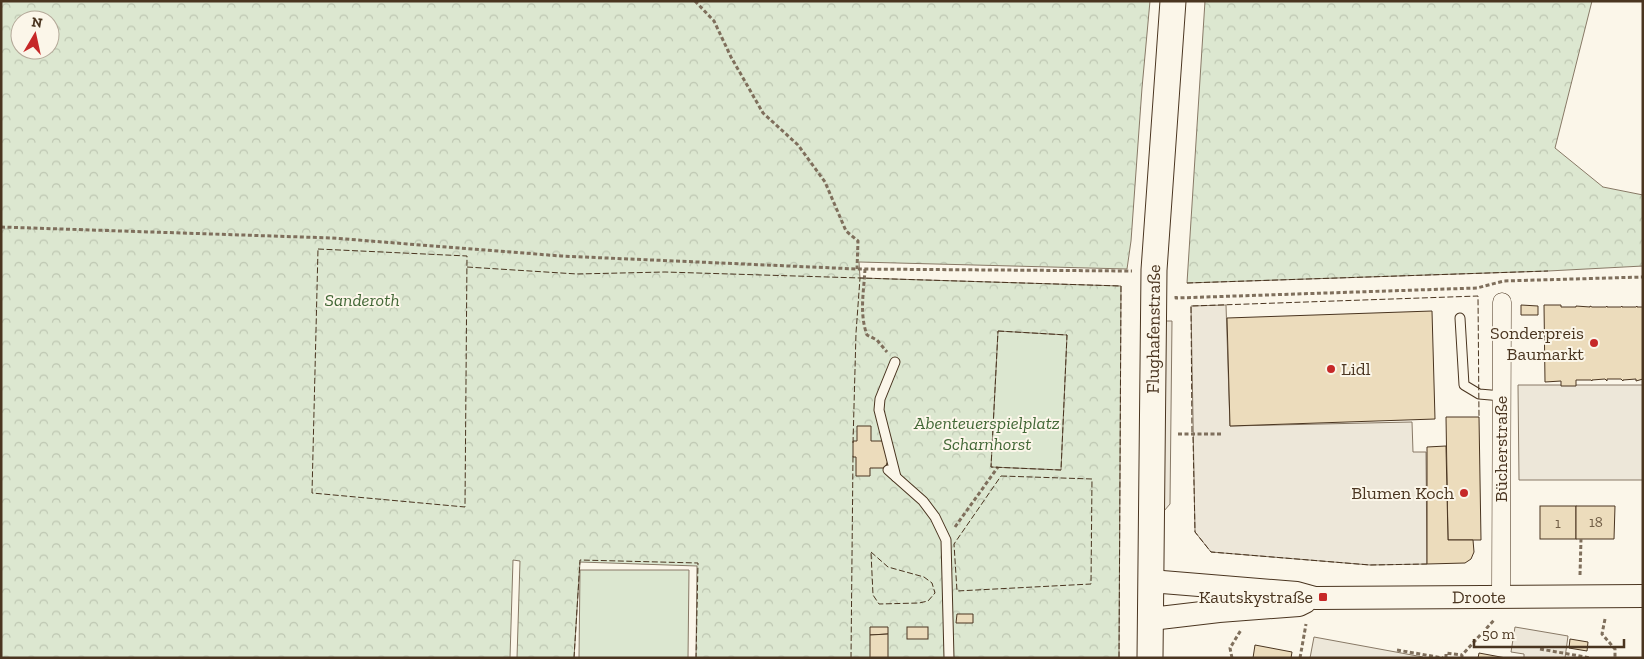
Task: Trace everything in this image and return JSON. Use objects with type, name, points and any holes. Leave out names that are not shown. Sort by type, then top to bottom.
[{"type":"main road","name":"Flughafenstraße","points":[[1150,658],[1154,270],[1173,1]]},
{"type":"street","name":"Bücherstraße","points":[[1501,596],[1502,302]]},
{"type":"street","name":"Droote","points":[[1150,581],[1297,593],[1315,598],[1643,596]]},
{"type":"street","name":"Droote","points":[[1150,619],[1299,605],[1315,598]]},
{"type":"lane","points":[[1460,318],[1464,385],[1479,394],[1502,396]]},
{"type":"lane","points":[[895,362],[880,399],[879,410],[896,478]]},
{"type":"lane","points":[[888,470],[922,501],[935,517],[946,540],[949,658]]},
{"type":"path","points":[[695,1],[714,21],[731,57],[763,113],[798,144],[825,182],[846,231],[858,241],[857,269]]},
{"type":"path","points":[[1,227],[332,238],[561,256],[857,269],[1135,272],[1154,270]]},
{"type":"path","points":[[865,269],[862,323],[867,335],[877,340]]},
{"type":"path","points":[[1176,298],[1477,288],[1504,281],[1643,277]]},
{"type":"path","points":[[1178,434],[1222,434]]},
{"type":"path","points":[[946,540],[998,467]]},
{"type":"path","points":[[1580,575],[1581,539]]},
{"type":"path","points":[[1397,650],[1444,658],[1446,653],[1462,656],[1495,618]]},
{"type":"path","points":[[1605,619],[1602,634],[1615,649],[1615,658]]},
{"type":"path","points":[[1300,658],[1306,621]]},
{"type":"path","points":[[1232,658],[1230,648],[1244,625]]},
{"type":"path","points":[[1540,649],[1568,656],[1591,658]]},
{"type":"green space","name":"Sanderoth","points":[[1,1],[1150,1],[1131,241],[1127,269],[859,262],[860,278],[1121,286],[1119,658],[696,658],[697,566],[580,562],[574,658],[517,658],[520,561],[513,560],[510,658],[1,658]]},
{"type":"green space","points":[[1205,1],[1592,1],[1555,148],[1603,187],[1643,195],[1643,266],[1187,283]]},
{"type":"green space","points":[[998,331],[1067,335],[1061,470],[991,467]]},
{"type":"green space","points":[[580,570],[689,570],[688,658],[579,658]]},
{"type":"shaded area","points":[[1226,305],[1230,426],[1412,422],[1413,452],[1426,452],[1427,564],[1370,565],[1211,552],[1195,532],[1191,306]]},
{"type":"shaded area","points":[[1165,321],[1172,321],[1170,504],[1164,511]]},
{"type":"shaded area","points":[[1518,385],[1643,385],[1643,480],[1519,480]]},
{"type":"shaded area","points":[[1515,627],[1568,636],[1565,658],[1524,658],[1524,654],[1511,652]]},
{"type":"shaded area","points":[[1314,637],[1423,657],[1423,658],[1310,658]]},
{"type":"building","points":[[1521,305],[1538,306],[1538,315],[1521,315]]},
{"type":"building","name":"Sonderpreis Baumarkt","points":[[1544,305],[1561,305],[1561,307],[1643,307],[1643,379],[1636,381],[1636,379],[1623,381],[1621,379],[1607,379],[1607,381],[1605,379],[1592,381],[1576,380],[1576,386],[1561,386],[1561,381],[1545,382]]},
{"type":"building","name":"Lidl","points":[[1432,311],[1435,419],[1230,426],[1227,318]]},
{"type":"building","name":"Blumen Koch","points":[[1446,417],[1479,417],[1481,540],[1448,540]]},
{"type":"building","points":[[857,426],[871,426],[871,441],[886,441],[889,458],[885,468],[870,468],[870,476],[856,476],[856,457],[853,457],[853,441],[857,441]]},
{"type":"building","points":[[1446,446],[1448,540],[1473,540],[1474,552],[1471,559],[1465,563],[1427,564],[1427,447]]},
{"type":"building","points":[[1540,506],[1576,506],[1576,539],[1540,539]]},
{"type":"building","points":[[1576,506],[1615,506],[1614,539],[1576,539]]},
{"type":"building","points":[[957,614],[973,614],[973,623],[956,623]]},
{"type":"building","points":[[870,627],[888,627],[888,634],[870,635]]},
{"type":"building","points":[[907,627],[928,627],[928,639],[907,639]]},
{"type":"building","points":[[888,634],[888,658],[870,658],[870,635]]},
{"type":"building","points":[[1570,639],[1588,642],[1587,651],[1569,648]]},
{"type":"building","points":[[1255,645],[1292,652],[1291,658],[1253,658]]},
{"type":"building","points":[[1479,653],[1506,658],[1478,658]]},
{"type":"fence","points":[[318,249],[467,256],[465,507],[312,493],[318,249]]},
{"type":"fence","points":[[467,267],[577,274],[665,272],[1121,286],[1119,658]]},
{"type":"fence","points":[[1187,283],[1548,271]]},
{"type":"fence","points":[[853,443],[856,333],[860,278]]},
{"type":"fence","points":[[1192,432],[1191,306],[1478,296],[1479,417]]},
{"type":"fence","points":[[998,331],[1067,335],[1061,470],[991,467],[998,331]]},
{"type":"fence","points":[[1193,437],[1195,532],[1211,552],[1370,565],[1427,564]]},
{"type":"fence","points":[[851,658],[853,455]]},
{"type":"fence","points":[[1001,476],[1092,479],[1091,584],[957,591],[954,544],[1001,476]]},
{"type":"fence","points":[[871,552],[888,567],[924,577],[932,583],[935,593],[928,601],[919,603],[879,604],[873,595],[871,552]]},
{"type":"fence","points":[[574,658],[580,560],[698,563],[696,658]]},
{"type":"place","name":"Sonderpreis Baumarkt","points":[[1594,343]]},
{"type":"place","name":"Lidl","points":[[1331,369]]},
{"type":"place","name":"Blumen Koch","points":[[1464,493]]},
{"type":"place","name":"Kautskystraße","points":[[1323,597]]},
{"type":"park label","name":"Abenteuerspielplatz Scharnhorst","points":[[987,433]]}]
